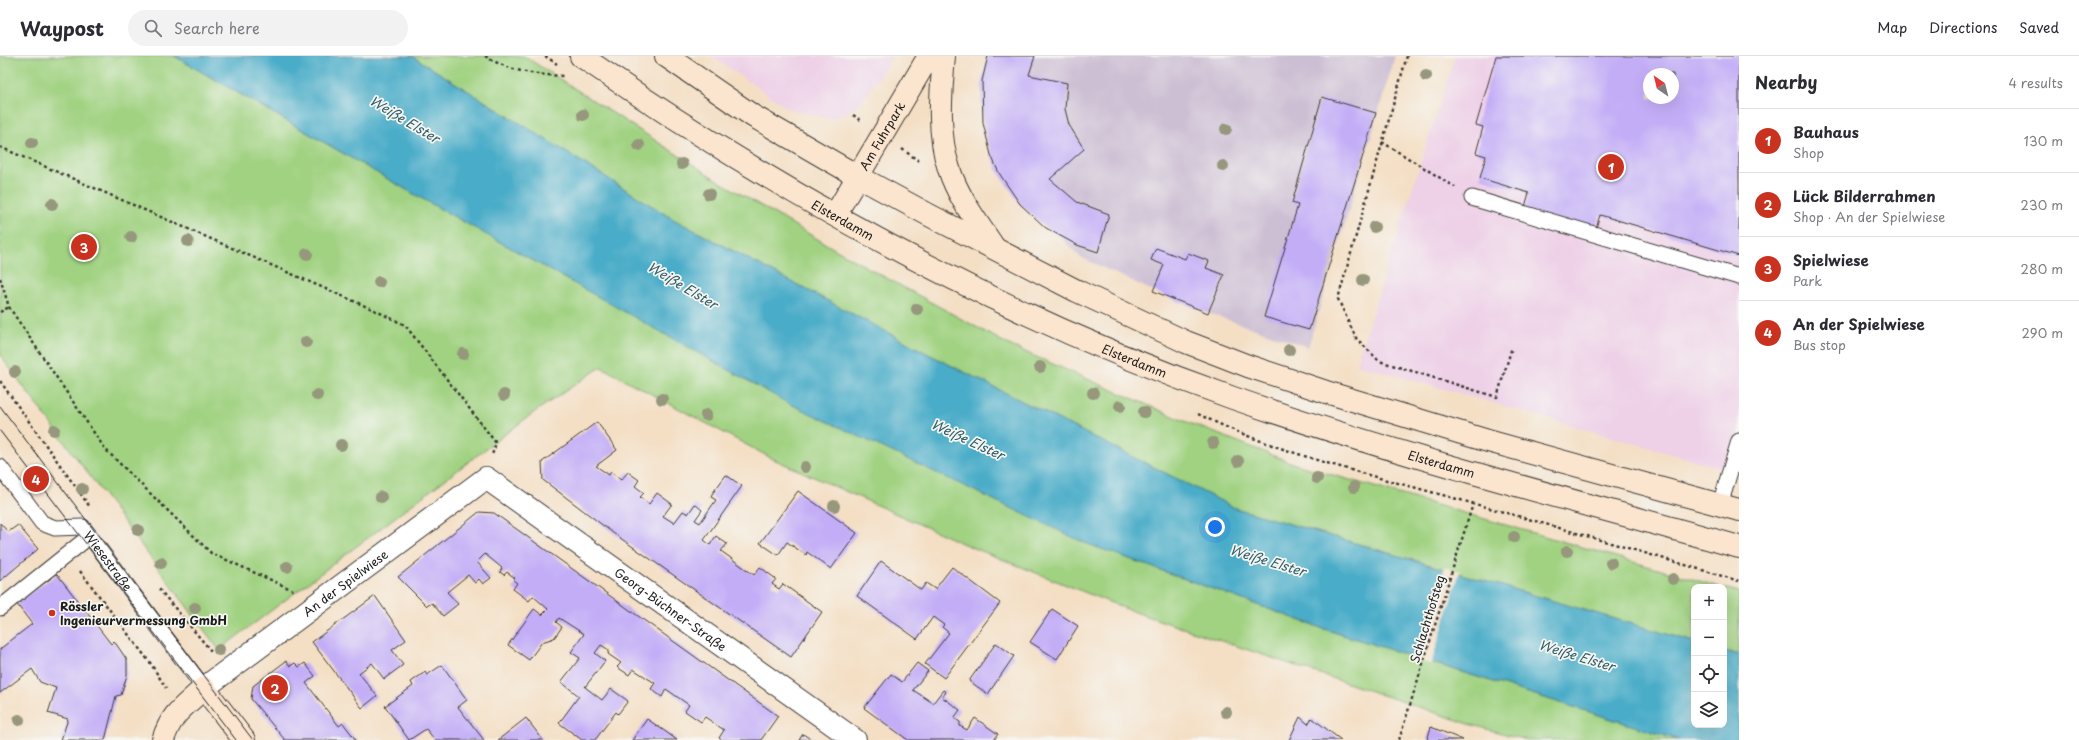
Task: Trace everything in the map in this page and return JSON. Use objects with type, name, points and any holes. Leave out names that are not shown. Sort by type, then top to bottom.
[{"type":"main road","name":"Elsterdamm","points":[[581,56],[680,121],[835,216],[894,249],[983,294],[1076,336],[1234,398],[1474,474],[1739,547]]},
{"type":"main road","points":[[666,56],[753,116],[857,176],[1077,290],[1186,342],[1248,366],[1488,441],[1730,508]]},
{"type":"main road","name":"Am Fuhrpark","points":[[835,216],[857,176],[929,56]]},
{"type":"main road","points":[[944,56],[941,105],[943,140],[948,168],[970,212],[993,247]]},
{"type":"main road","points":[[163,740],[168,724],[180,708],[204,688]]},
{"type":"main road","name":"Wiesestraße","points":[[204,688],[244,740]]},
{"type":"street","name":"An der Spielwiese","points":[[204,688],[321,603],[486,478]]},
{"type":"street","name":"Georg-Büchner-Straße","points":[[486,478],[855,740]]},
{"type":"lane","points":[[1472,198],[1739,277]]},
{"type":"lane","points":[[1730,508],[1739,441]]},
{"type":"lane","name":"Wiesestraße","points":[[0,467],[42,523],[55,528],[83,527],[204,688]]},
{"type":"lane","points":[[0,608],[90,536]]},
{"type":"path","points":[[485,56],[498,64],[520,71],[569,77]]},
{"type":"path","points":[[1407,56],[1338,299],[1356,338],[1379,361],[1497,397],[1512,347]]},
{"type":"path","points":[[1382,142],[1472,198]]},
{"type":"path","points":[[0,147],[372,309],[405,325],[496,443],[486,478]]},
{"type":"path","points":[[0,278],[9,307],[105,449],[211,553],[321,603]]},
{"type":"path","points":[[0,312],[9,307]]},
{"type":"path","name":"Schlachthofsteg","points":[[1399,740],[1473,504]]},
{"type":"path","points":[[67,554],[151,664],[180,708]]},
{"type":"shaded area","points":[[711,56],[892,56],[881,75],[857,107],[841,116],[826,118],[789,109]]},
{"type":"shaded area","points":[[988,56],[1395,56],[1308,347],[1208,313],[1153,291],[1080,257],[1058,235],[1033,216],[1020,204],[999,173],[986,139],[981,100],[982,81]]},
{"type":"shaded area","points":[[1455,56],[1739,56],[1739,473],[1356,364]]},
{"type":"green space","points":[[0,56],[174,56],[412,193],[547,268],[1085,543],[1324,629],[1679,740],[1527,740],[1472,725],[1129,610],[964,544],[771,458],[601,367],[536,411],[219,650],[0,355]]},
{"type":"green space","points":[[412,56],[524,56],[717,180],[850,258],[1011,346],[1187,422],[1295,464],[1710,584],[1691,584],[1691,641],[1235,508],[936,358],[673,219]]},
{"type":"green space","points":[[1727,589],[1739,592],[1739,655],[1727,652]]},
{"type":"water","name":"Weiße Elster","points":[[174,56],[412,56],[673,219],[936,358],[1235,508],[1691,641],[1691,728],[1727,728],[1727,652],[1739,655],[1739,740],[1679,740],[1324,629],[1085,543],[786,402],[412,193]]},
{"type":"pier","points":[[1445,567],[1460,571],[1431,664],[1416,660]]},
{"type":"building","points":[[988,56],[1035,56],[1029,75],[1067,83],[1065,109],[1069,125],[1084,149],[1050,179],[1077,202],[1109,214],[1098,252],[1077,245],[1046,228],[1020,204],[999,173],[991,155],[983,123],[982,81]]},
{"type":"building","points":[[1496,56],[1739,56],[1739,256],[1600,215],[1595,231],[1524,210],[1529,193],[1480,178],[1486,156],[1476,153],[1483,127],[1476,125]]},
{"type":"building","points":[[1322,97],[1376,113],[1309,330],[1264,317],[1298,205],[1292,203]]},
{"type":"building","points":[[1156,248],[1185,259],[1188,253],[1209,261],[1206,268],[1224,275],[1208,313],[1153,291],[1164,265],[1151,260]]},
{"type":"building","points":[[597,422],[617,450],[596,466],[609,475],[611,472],[621,480],[628,472],[639,480],[635,486],[644,493],[640,497],[649,504],[657,493],[672,504],[663,516],[674,523],[683,511],[688,514],[695,504],[702,510],[695,520],[700,523],[716,500],[711,497],[712,494],[726,475],[742,486],[704,540],[710,545],[716,536],[727,544],[721,551],[754,575],[760,567],[776,579],[772,584],[779,589],[783,584],[822,612],[791,657],[613,533],[543,480],[542,462]]},
{"type":"building","points":[[798,491],[857,533],[831,569],[807,552],[806,555],[787,542],[778,555],[760,543]]},
{"type":"building","points":[[479,512],[494,513],[778,716],[761,740],[722,740],[719,738],[724,730],[705,717],[701,722],[685,711],[689,705],[666,689],[662,697],[651,689],[655,683],[633,669],[629,675],[617,667],[621,663],[608,654],[609,650],[601,645],[595,653],[605,661],[585,687],[602,700],[611,689],[628,701],[618,714],[616,712],[595,740],[582,740],[559,723],[579,696],[561,682],[580,658],[571,652],[584,634],[559,618],[556,622],[562,627],[554,638],[542,642],[529,660],[508,645],[534,609],[542,615],[548,609],[533,596],[529,601],[513,589],[517,583],[513,580],[515,578],[507,572],[504,575],[500,572],[502,568],[485,554],[477,562],[491,578],[483,584],[479,579],[475,583],[468,575],[447,592],[458,604],[443,616],[432,603],[427,606],[398,577]]},
{"type":"building","points":[[0,523],[8,532],[18,525],[38,549],[0,581]]},
{"type":"building","points":[[881,561],[921,590],[926,583],[935,589],[952,567],[1000,603],[944,678],[925,664],[949,633],[942,627],[944,625],[933,617],[917,639],[857,596]]},
{"type":"building","points":[[57,574],[111,644],[114,641],[127,660],[127,675],[121,695],[116,696],[105,740],[61,740],[68,719],[48,713],[56,688],[40,682],[32,669],[0,693],[0,649],[32,624],[16,603]]},
{"type":"building","points":[[375,596],[406,640],[392,650],[403,665],[384,679],[372,663],[359,673],[377,696],[362,708],[312,642]]},
{"type":"building","points":[[1052,609],[1078,626],[1057,659],[1030,642]]},
{"type":"building","points":[[996,643],[1014,656],[988,694],[969,681]]},
{"type":"building","points":[[286,661],[290,666],[295,663],[299,667],[305,663],[315,676],[306,683],[339,726],[343,723],[356,740],[285,740],[251,699],[253,686]]},
{"type":"building","points":[[917,663],[928,671],[913,690],[933,703],[943,690],[946,692],[942,697],[960,710],[954,718],[960,722],[960,726],[967,730],[975,718],[998,734],[994,740],[908,740],[864,708],[891,674],[902,682]]},
{"type":"building","points":[[442,665],[467,700],[458,707],[484,740],[435,740],[426,729],[409,740],[385,706],[413,686],[411,682],[425,672],[427,675]]},
{"type":"building","points":[[1300,717],[1308,724],[1312,718],[1341,740],[1289,740]]},
{"type":"building","points":[[526,718],[543,740],[498,740]]},
{"type":"building","points":[[647,719],[666,732],[677,740],[632,740]]},
{"type":"building","points":[[1431,727],[1463,740],[1427,740]]},
{"type":"building","points":[[803,734],[812,740],[799,740]]},
{"type":"tram line","points":[[0,406],[253,740]]},
{"type":"tram line","points":[[0,431],[236,740]]},
{"type":"place","name":"Bauhaus","points":[[1611,167]]},
{"type":"place","name":"Spielwiese","points":[[84,247]]},
{"type":"place","name":"An der Spielwiese","points":[[36,479]]},
{"type":"place","name":"Rössler Ingenieurvermessung GmbH","points":[[52,613]]},
{"type":"place","name":"Lück Bilderrahmen","points":[[275,688]]}]
